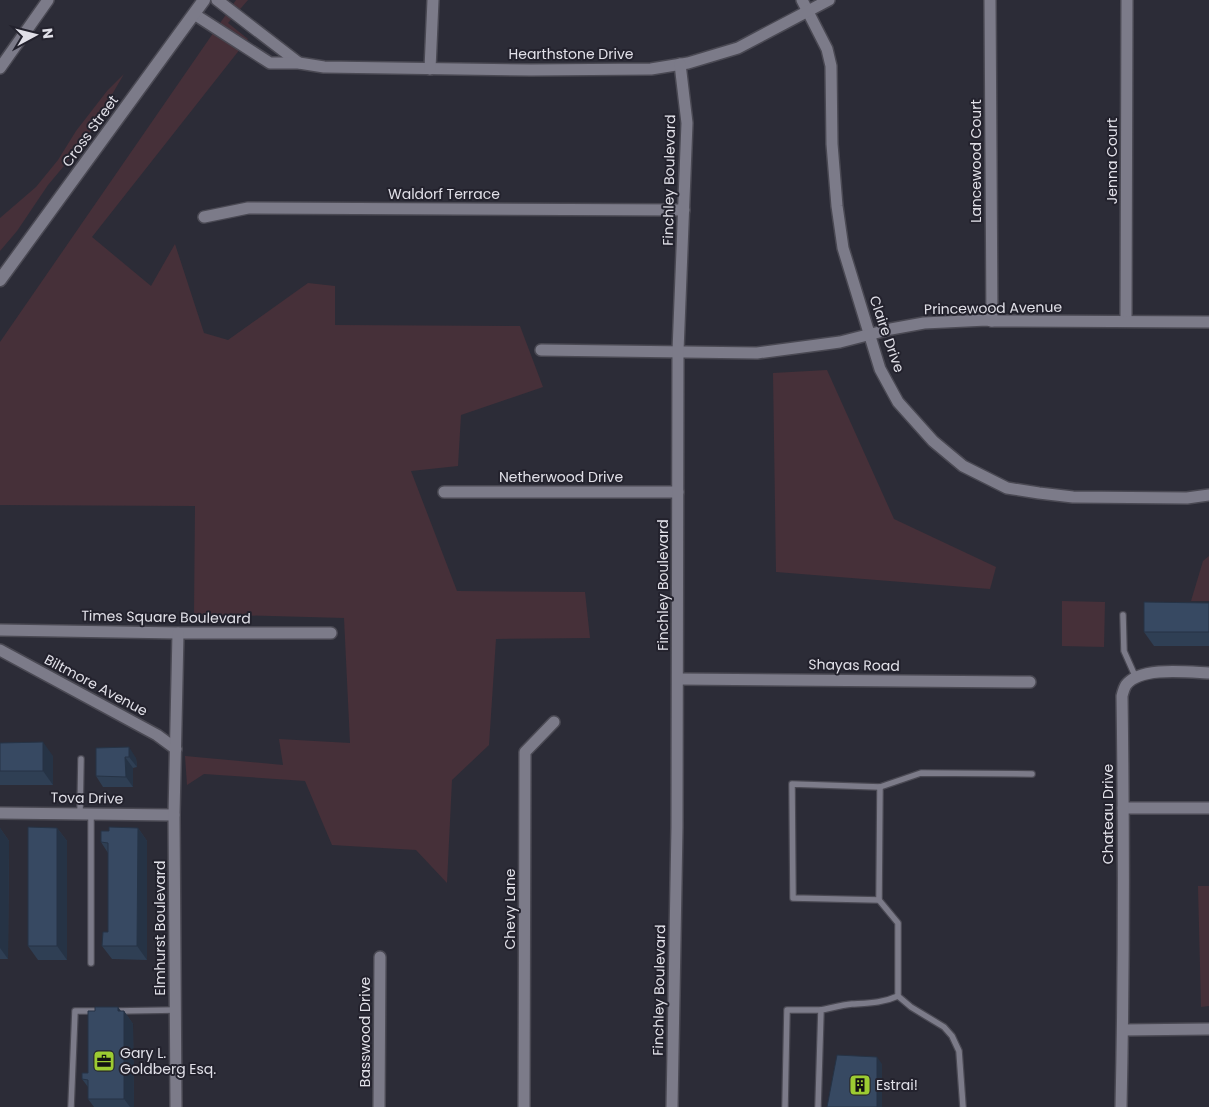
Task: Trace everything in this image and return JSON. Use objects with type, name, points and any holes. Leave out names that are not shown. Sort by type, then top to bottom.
[{"type":"main road","name":"Cross Street","points":[[0,280],[204,0]]},
{"type":"street","points":[[0,68],[48,0]]},
{"type":"street","name":"Hearthstone Drive","points":[[217,0],[299,63]]},
{"type":"street","points":[[430,68],[433,0]]},
{"type":"street","name":"Claire Drive","points":[[802,0],[826,49],[831,66],[832,144],[837,206],[843,248],[880,369],[898,402],[933,441],[963,466],[1007,488],[1073,497],[1187,498],[1209,495]]},
{"type":"street","name":"Hearthstone Drive","points":[[194,14],[270,63],[299,63],[324,68],[651,69],[688,63],[738,48],[829,0]]},
{"type":"street","name":"Lancewood Court","points":[[990,0],[992,321]]},
{"type":"street","name":"Jenna Court","points":[[1126,321],[1127,0]]},
{"type":"street","name":"Finchley Boulevard","points":[[672,1107],[678,679],[678,351],[687,124],[680,64]]},
{"type":"street","name":"Waldorf Terrace","points":[[204,217],[248,208],[684,210]]},
{"type":"street","name":"Princewood Avenue","points":[[541,350],[757,353],[840,342],[924,323],[986,320],[1209,322]]},
{"type":"street","name":"Netherwood Drive","points":[[444,492],[678,492]]},
{"type":"street","name":"Times Square Boulevard","points":[[0,630],[331,634]]},
{"type":"street","name":"Elmhurst Boulevard","points":[[176,1107],[174,815],[178,633]]},
{"type":"street","name":"Biltmore Avenue","points":[[0,650],[157,735],[176,749]]},
{"type":"street","points":[[1136,678],[1158,671],[1209,673]]},
{"type":"street","name":"Chateau Drive","points":[[1121,1107],[1124,808],[1122,696],[1125,686],[1136,678]]},
{"type":"street","name":"Shayas Road","points":[[678,679],[1030,682]]},
{"type":"street","name":"Chevy Lane","points":[[524,1107],[525,752],[554,722]]},
{"type":"street","points":[[1124,808],[1209,808]]},
{"type":"street","name":"Tova Drive","points":[[0,813],[174,815]]},
{"type":"street","name":"Basswood Drive","points":[[379,1107],[380,957]]},
{"type":"street","points":[[1122,1030],[1209,1029]]},
{"type":"lane","points":[[1123,615],[1124,651],[1136,678]]},
{"type":"lane","points":[[81,759],[86,813],[91,963]]},
{"type":"lane","points":[[879,900],[793,898],[792,784],[880,787],[921,773],[1032,774]]},
{"type":"lane","points":[[880,787],[879,900],[898,923],[898,996],[911,1007],[944,1028],[952,1036],[959,1050],[963,1107]]},
{"type":"lane","points":[[785,1107],[787,1010],[821,1010],[850,1004],[880,1002],[898,996]]},
{"type":"lane","points":[[71,1107],[75,1011],[175,1010]]},
{"type":"lane","points":[[818,1107],[821,1010]]},
{"type":"shaded area","points":[[236,0],[248,0],[228,23],[248,39],[92,237],[151,286],[175,244],[204,333],[228,340],[308,283],[335,286],[335,325],[520,326],[543,387],[461,415],[458,466],[411,471],[457,591],[585,592],[590,638],[496,639],[489,745],[452,780],[447,883],[416,850],[332,845],[305,781],[204,774],[187,785],[185,756],[283,765],[279,739],[350,743],[344,618],[194,614],[195,506],[0,505],[0,342]]},
{"type":"shaded area","points":[[124,74],[84,142],[48,185],[17,231],[0,251],[0,218],[36,187],[58,160],[76,131],[107,91]]},
{"type":"shaded area","points":[[827,370],[894,519],[996,567],[990,589],[776,572],[773,373]]},
{"type":"shaded area","points":[[1209,556],[1209,601],[1191,601],[1203,561]]},
{"type":"shaded area","points":[[1062,601],[1105,602],[1104,647],[1062,646]]},
{"type":"shaded area","points":[[1198,886],[1209,886],[1209,1006],[1201,1007]]},
{"type":"building","points":[[1144,602],[1209,603],[1209,632],[1144,632]]},
{"type":"building","points":[[43,742],[43,771],[0,771],[0,743]]},
{"type":"building","points":[[129,747],[129,757],[125,757],[126,777],[96,776],[96,748]]},
{"type":"building","points":[[28,827],[57,828],[57,946],[28,946]]},
{"type":"building","points":[[109,827],[138,828],[137,946],[102,946],[103,932],[108,932],[108,843],[101,842],[101,831],[109,831]]},
{"type":"building","points":[[95,1007],[118,1007],[118,1011],[124,1011],[124,1099],[88,1099],[88,1080],[82,1079],[82,1073],[88,1073],[88,1011],[95,1011]]},
{"type":"building","name":"Estrai!","points":[[837,1055],[877,1057],[877,1107],[827,1107]]},
{"type":"place","name":"Gary L. Goldberg Esq.","points":[[104,1061]]},
{"type":"place","name":"Estrai!","points":[[860,1085]]}]
